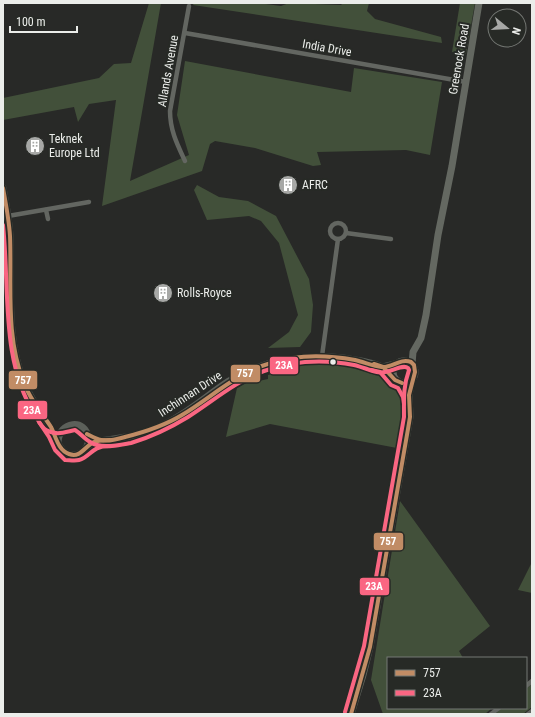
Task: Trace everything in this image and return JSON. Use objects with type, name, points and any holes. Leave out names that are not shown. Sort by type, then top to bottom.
[{"type":"main road","name":"Greenock Road","points":[[402,360],[412,352],[424,329],[438,235],[452,166],[479,3]]},
{"type":"main road","name":"Greenock Road","points":[[412,352],[412,364]]},
{"type":"main road","points":[[351,714],[363,675],[373,632],[410,417],[410,395],[412,380],[415,372],[412,364],[406,360],[402,360],[395,364],[392,370],[393,376],[397,381],[402,383],[410,395]]},
{"type":"main road","points":[[402,383],[412,380]]},
{"type":"main road","points":[[354,705],[356,714]]},
{"type":"street","name":"Allands Avenue","points":[[185,161],[173,134],[170,122],[170,111],[189,6]]},
{"type":"street","name":"India Drive","points":[[185,33],[466,82]]},
{"type":"street","points":[[3,188],[10,236],[10,313],[14,347],[21,374],[30,396],[49,425],[58,442],[63,451],[73,455],[82,452],[88,444],[88,434],[85,429],[76,424],[70,424],[63,428],[60,432],[58,442]]},
{"type":"street","points":[[8,216],[89,202]]},
{"type":"street","points":[[46,210],[48,219]]},
{"type":"street","points":[[342,223],[346,227],[346,233],[343,237],[338,239],[333,237],[330,233],[332,225],[342,223]]},
{"type":"street","points":[[346,233],[391,239]]},
{"type":"street","points":[[322,356],[338,239]]},
{"type":"street","name":"Inchinnan Drive","points":[[86,448],[101,440],[114,440],[139,434],[161,426],[182,414],[229,381],[256,368],[286,359],[322,356],[361,361],[383,367],[393,376]]},
{"type":"street","name":"Inchinnan Drive","points":[[383,367],[395,364]]},
{"type":"street","points":[[49,425],[63,428]]},
{"type":"street","name":"Inchinnan Drive","points":[[88,434],[101,440]]},
{"type":"street","points":[[528,714],[532,711]]},
{"type":"green space","points":[[149,3],[161,3],[130,181],[189,155],[177,115],[185,61],[351,92],[354,68],[442,82],[430,155],[406,150],[317,152],[321,165],[313,166],[255,148],[215,141],[210,144],[202,171],[102,206],[116,100],[89,104],[78,122],[74,107],[3,120],[3,98],[99,78],[114,64],[131,63]]},
{"type":"green space","points":[[194,3],[258,3],[281,6],[289,3],[341,5],[343,3],[369,3],[367,11],[375,19],[441,37],[442,43],[193,5]]},
{"type":"green space","points":[[460,3],[475,3],[466,54],[452,52]]},
{"type":"green space","points":[[197,185],[219,197],[248,201],[276,216],[309,279],[313,305],[311,332],[300,347],[268,348],[289,332],[298,315],[279,243],[261,221],[249,216],[207,220],[194,190]]},
{"type":"green space","points":[[307,363],[362,367],[376,370],[401,390],[406,396],[407,409],[397,448],[270,424],[226,437],[237,388],[250,381],[254,382],[268,379],[268,375]]},
{"type":"green space","points":[[400,501],[490,626],[459,651],[462,657],[387,657],[387,709],[491,709],[485,714],[383,714],[371,680]]},
{"type":"green space","points":[[532,562],[532,593],[518,590]]},
{"type":"green space","points":[[532,684],[532,707],[523,714],[495,714],[501,709],[527,709],[527,688]]},
{"type":"transit line","name":"757","points":[[3,188],[10,236],[12,329],[14,347],[24,383],[33,401],[51,427],[62,450],[65,452],[76,455],[94,442],[110,440]]},
{"type":"transit line","name":"23A","points":[[3,225],[8,323],[16,371],[24,394],[35,415],[43,427],[50,432],[60,433],[75,430],[94,444],[101,446],[123,445],[153,435],[188,417],[225,392],[254,375],[286,365],[308,362],[331,362],[354,365],[381,372],[402,367],[408,368],[409,370],[404,393],[404,417],[364,646],[345,712]]},
{"type":"transit line","name":"757","points":[[87,434],[104,441],[132,435],[154,428],[182,415],[235,379],[258,367],[281,360],[323,356],[355,360],[382,367],[403,361],[411,362],[414,365],[415,372],[409,395],[410,417],[370,647],[351,714]]},
{"type":"transit line","name":"757","points":[[374,364],[383,367],[395,380],[402,383]]},
{"type":"transit line","name":"23A","points":[[371,370],[380,372],[391,385],[398,388],[403,397],[404,404]]},
{"type":"transit line","name":"23A","points":[[39,422],[49,437],[55,450],[65,460],[83,459],[98,448],[109,446]]},
{"type":"place","name":"Teknek Europe Ltd","points":[[35,146]]},
{"type":"place","name":"AFRC","points":[[288,185]]},
{"type":"place","name":"Rolls-Royce","points":[[163,293]]}]
